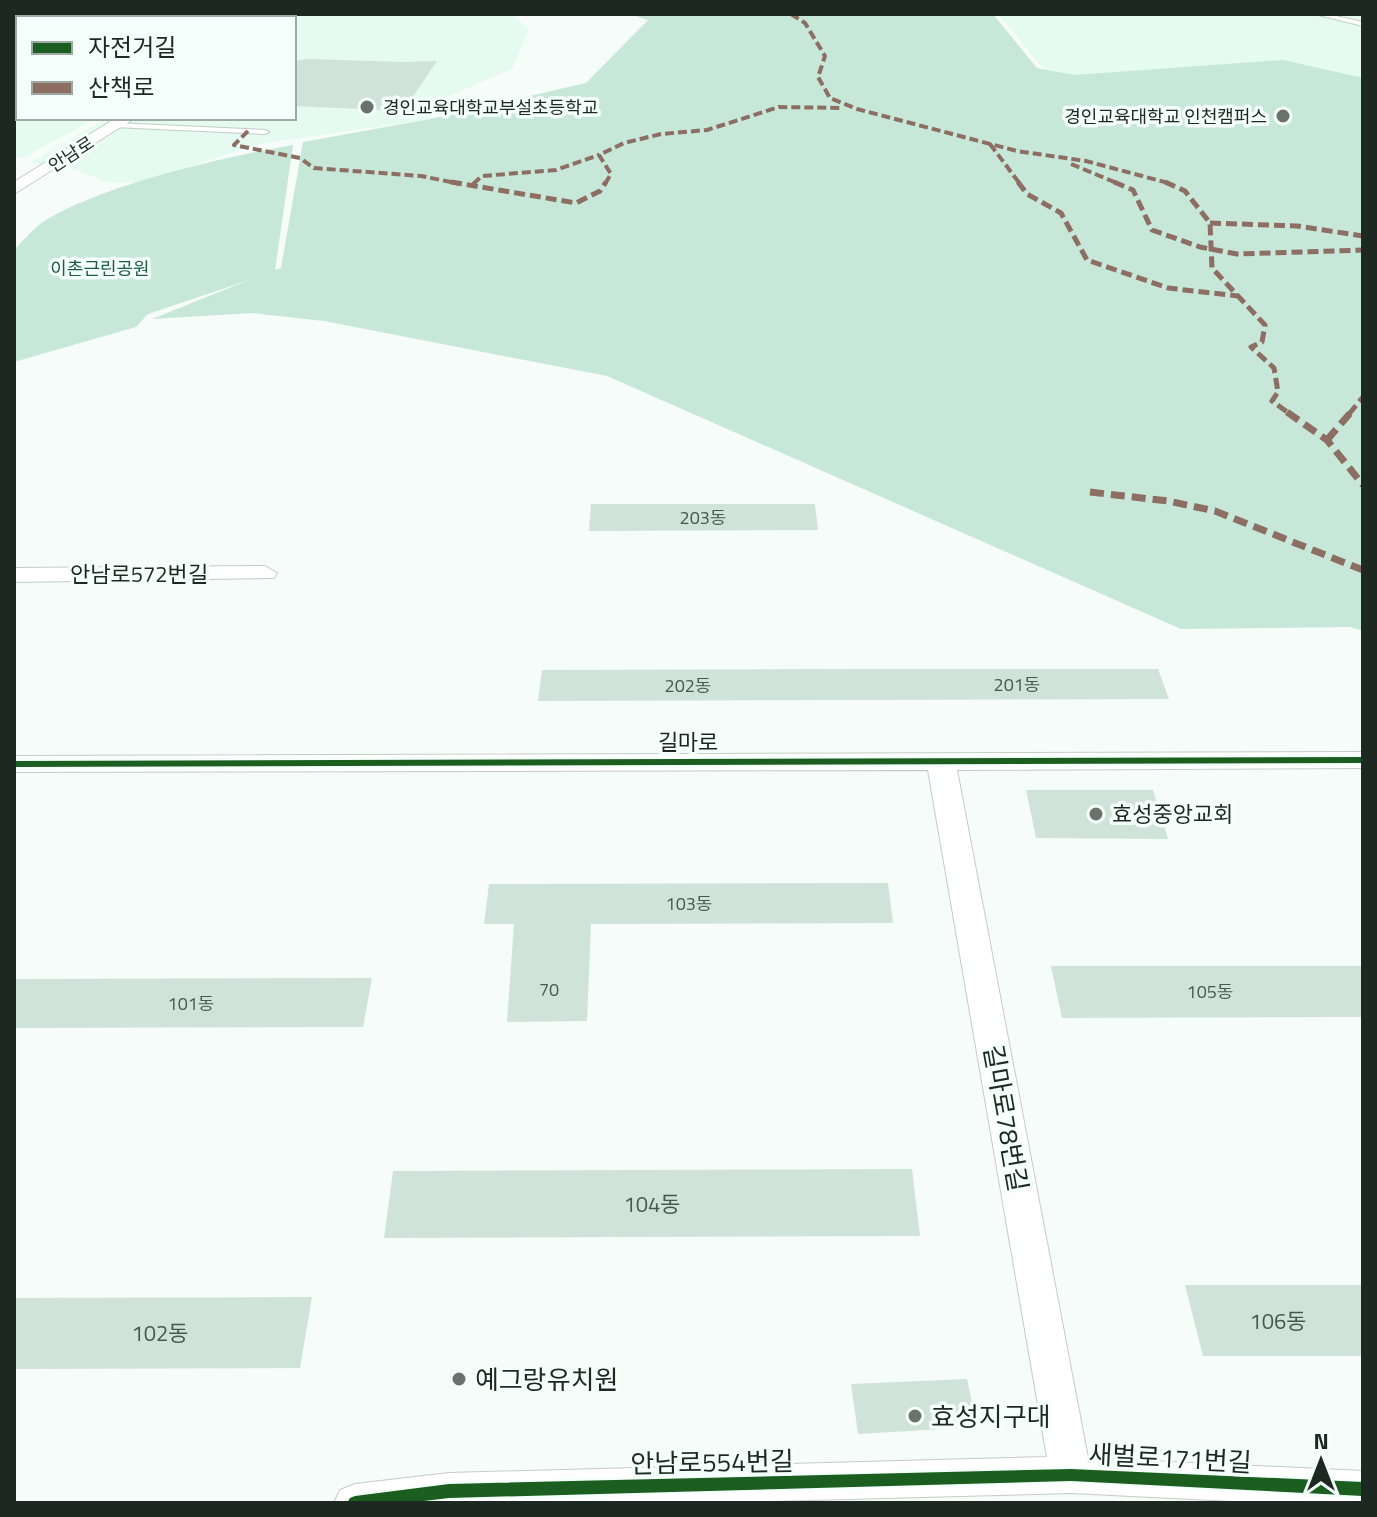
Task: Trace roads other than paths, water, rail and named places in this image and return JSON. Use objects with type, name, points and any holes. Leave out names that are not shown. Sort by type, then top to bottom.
[{"type":"street","name":"안남로","points":[[14,189],[121,122]]},
{"type":"street","name":"안남로572번길","points":[[14,575],[265,573]]},
{"type":"street","name":"길마로","points":[[14,764],[1363,760]]},
{"type":"street","name":"길마로78번길","points":[[941,761],[1071,1475]]},
{"type":"street","name":"새벌로171번길","points":[[1071,1475],[1363,1489]]},
{"type":"street","name":"안남로554번길","points":[[355,1503],[449,1491],[1071,1475]]},
{"type":"lane","points":[[1317,14],[1363,24]]},
{"type":"lane","points":[[121,122],[265,132]]},
{"type":"place","name":"경인교육대학교부설초등학교","points":[[367,107]]},
{"type":"place","name":"경인교육대학교 인천캠퍼스","points":[[1283,116]]},
{"type":"place","name":"효성중앙교회","points":[[1096,814]]},
{"type":"place","name":"예그랑유치원","points":[[459,1379]]},
{"type":"place","name":"효성지구대","points":[[915,1416]]},
{"type":"park label","name":"이촌근린공원","points":[[100,268]]}]
